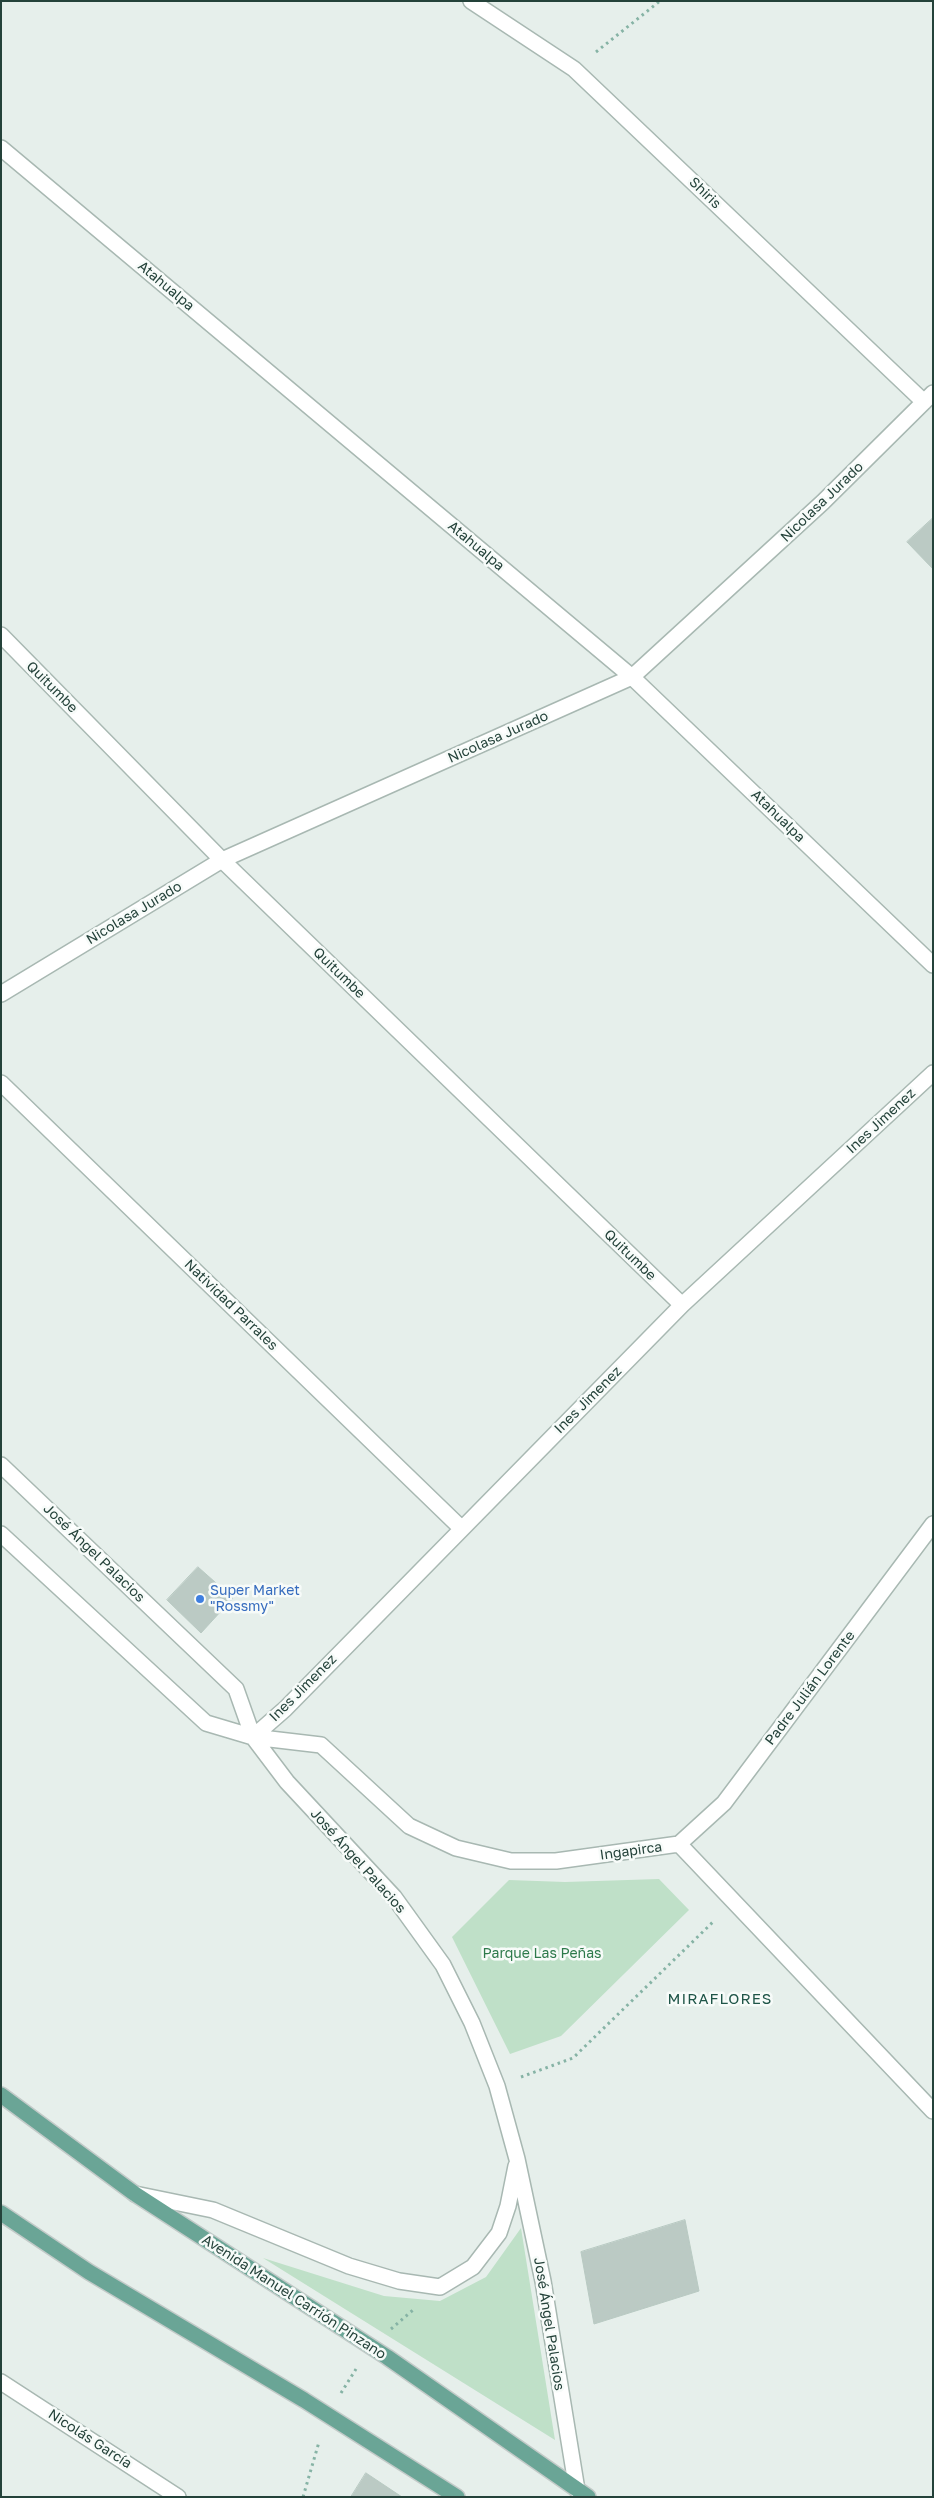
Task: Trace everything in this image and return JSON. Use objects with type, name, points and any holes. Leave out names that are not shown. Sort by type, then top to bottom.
[{"type":"main road","name":"Avenida Manuel Carrión Pinzano","points":[[1,2095],[135,2194],[370,2346],[582,2493]]},
{"type":"main road","points":[[1,2213],[89,2272],[457,2497]]},
{"type":"street","name":"Shiris","points":[[471,1],[574,68],[929,398]]},
{"type":"street","name":"Atahualpa","points":[[1,148],[632,677],[933,965]]},
{"type":"street","name":"Nicolasa Jurado","points":[[1,994],[222,860],[632,677],[824,502],[929,398]]},
{"type":"street","name":"Quitumbe","points":[[1,635],[222,860],[682,1305]]},
{"type":"street","name":"Ines Jimenez","points":[[253,1737],[285,1709],[682,1305],[933,1073]]},
{"type":"street","name":"Natividad Parrales","points":[[1,1083],[461,1528]]},
{"type":"street","name":"José Ángel Palacios","points":[[1,1465],[236,1689],[253,1737],[287,1782],[394,1897],[443,1965],[472,2023],[497,2086],[517,2159],[543,2281],[582,2493]]},
{"type":"street","name":"Padre Julián Lorente","points":[[679,1844],[724,1803],[933,1524]]},
{"type":"street","points":[[1,1534],[206,1723],[253,1737]]},
{"type":"street","name":"Ingapirca","points":[[253,1737],[321,1745],[409,1826],[456,1848],[511,1861],[556,1861],[679,1844],[931,2105]]},
{"type":"street","name":"José Ángel Palacios","points":[[440,2287],[473,2268],[499,2233],[508,2206],[517,2159]]},
{"type":"street","points":[[135,2194],[213,2210],[349,2266],[399,2281],[440,2287]]},
{"type":"street","name":"Nicolás García","points":[[1,2382],[178,2497]]},
{"type":"path","points":[[574,68],[660,1]]},
{"type":"path","points":[[497,2086],[573,2058],[734,1902]]},
{"type":"path","points":[[303,2497],[327,2416],[370,2346],[440,2287]]},
{"type":"green space","name":"Parque Las Peñas","points":[[659,1879],[689,1910],[561,2036],[510,2054],[452,1937],[509,1880],[565,1882]]},
{"type":"green space","points":[[521,2228],[555,2440],[263,2258],[384,2296],[440,2301],[486,2277]]},
{"type":"building","points":[[933,518],[933,569],[907,542]]},
{"type":"building","name":"Super Market \"Rossmy\"","points":[[198,1567],[233,1598],[201,1633],[167,1600]]},
{"type":"building","points":[[685,2220],[699,2291],[594,2324],[581,2252]]},
{"type":"building","points":[[366,2473],[402,2497],[351,2497]]},
{"type":"place","name":"Super Market \"Rossmy\"","points":[[200,1599]]},
{"type":"district","name":"MIRAFLORES","points":[[720,1999]]}]
